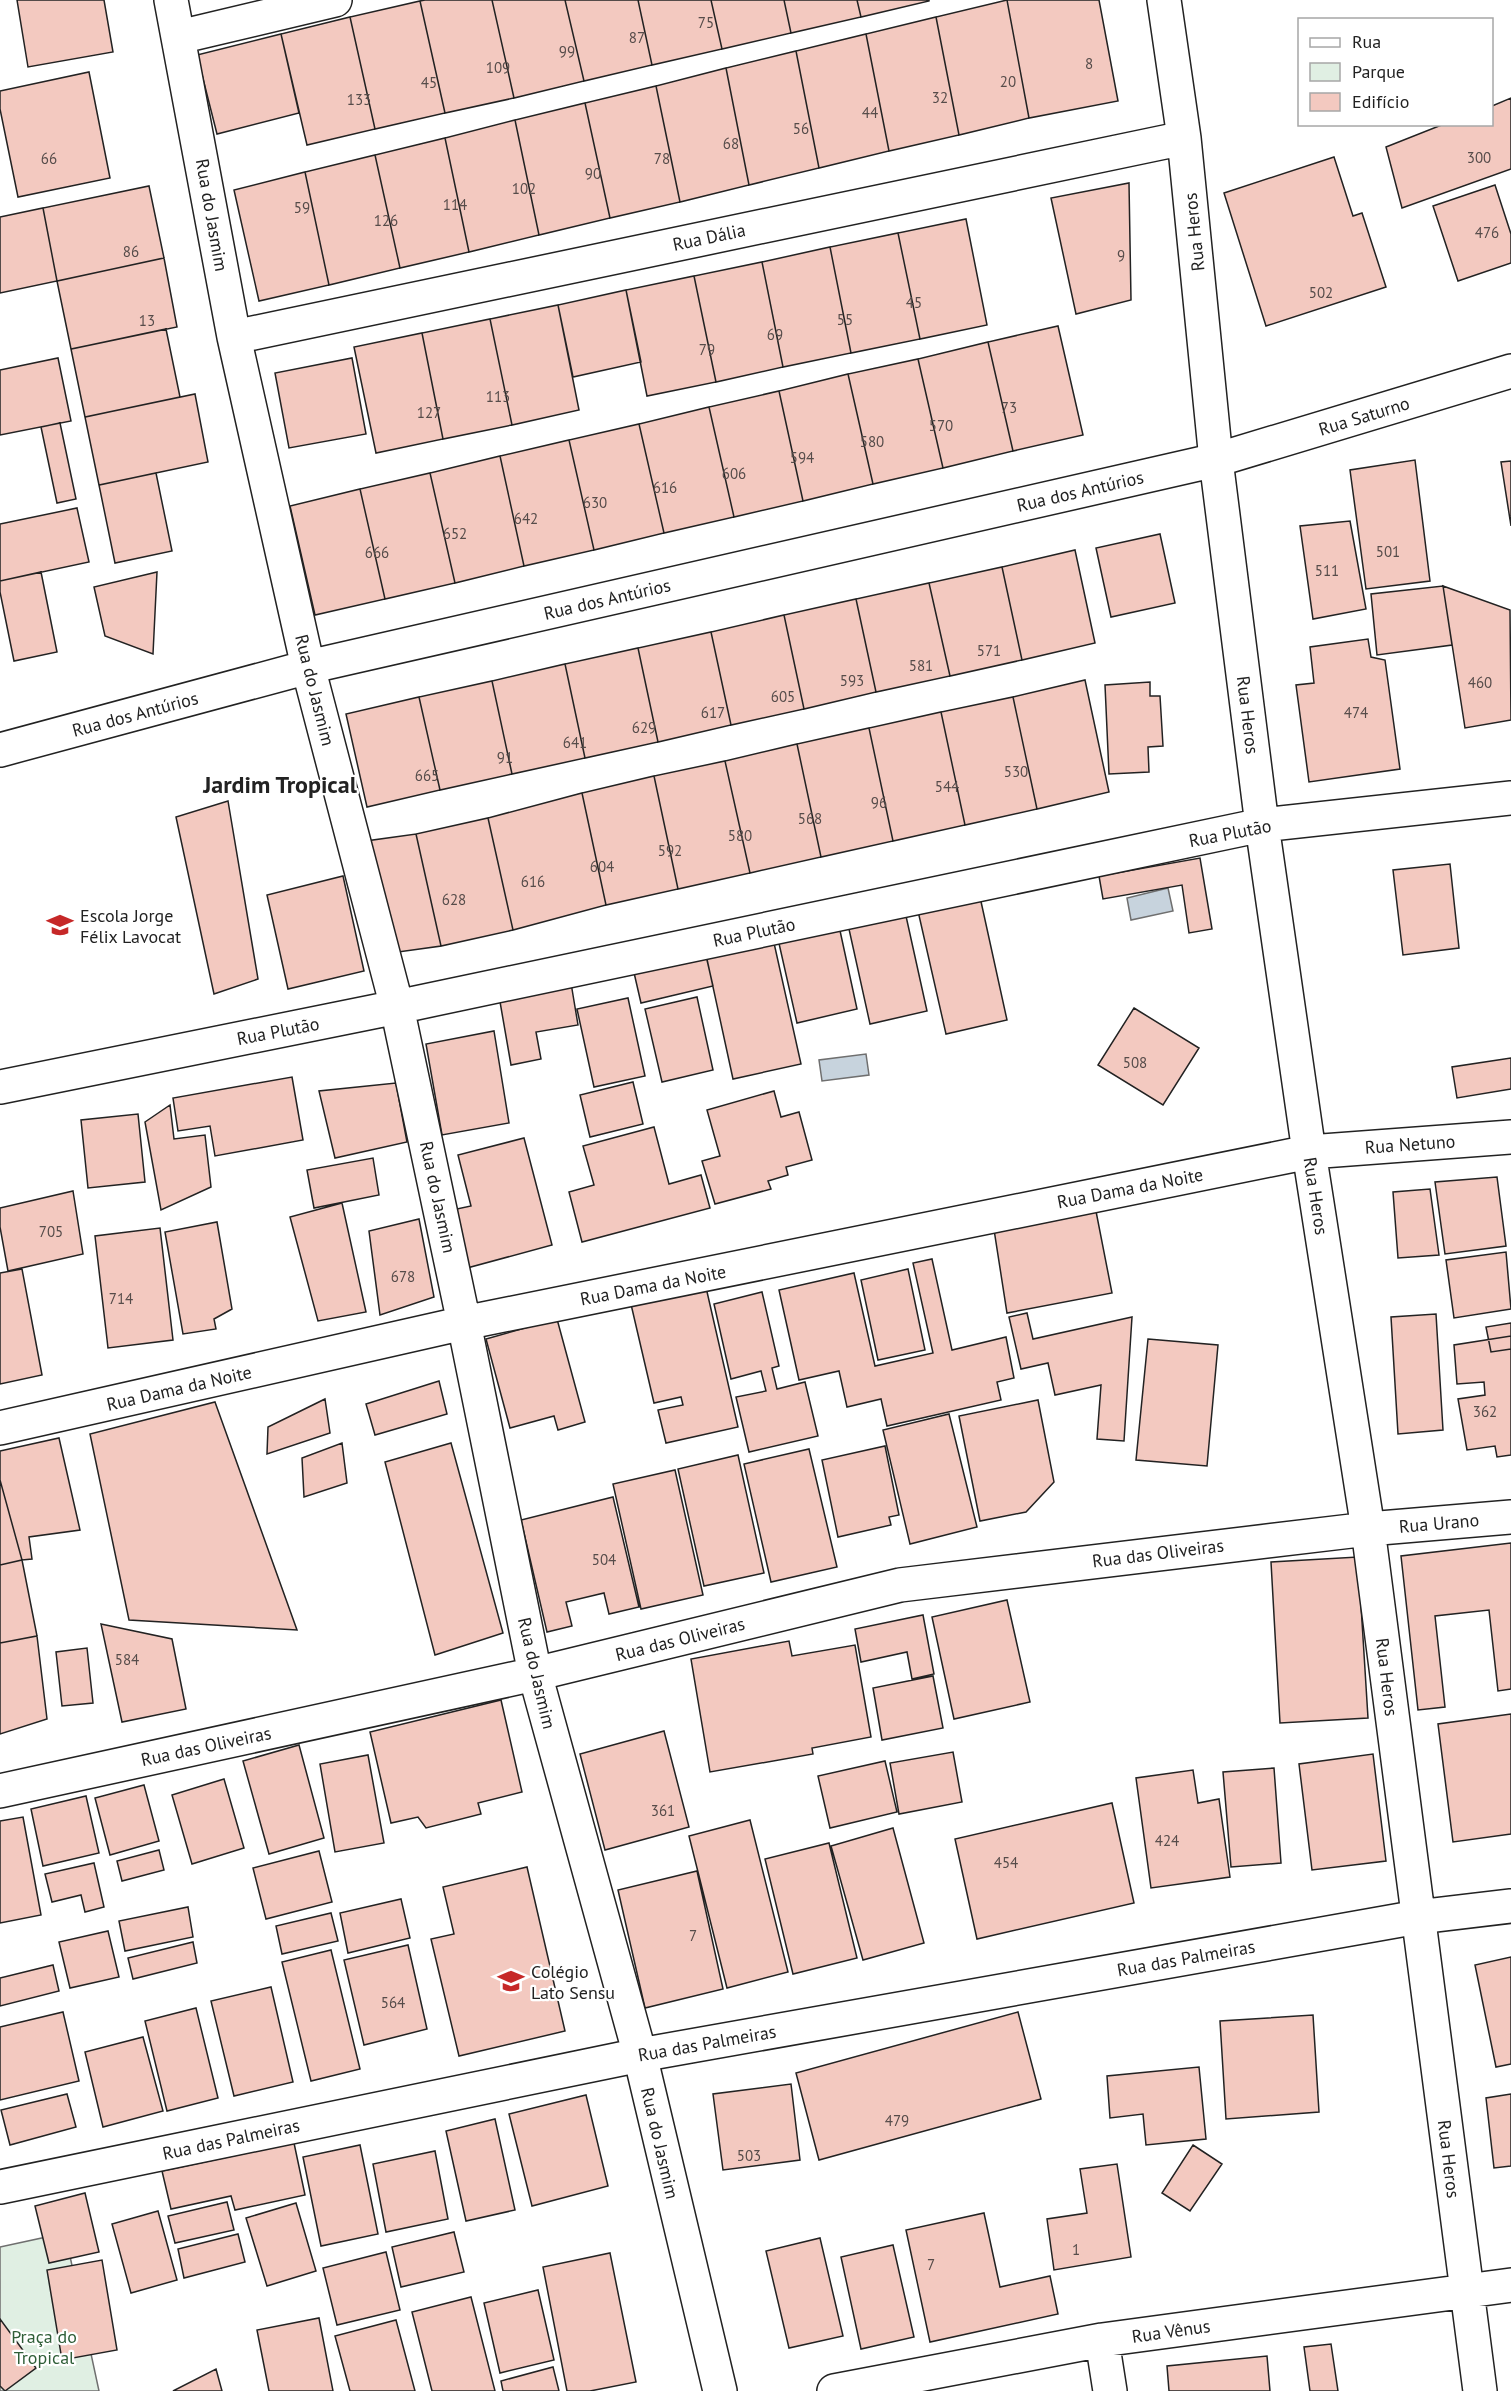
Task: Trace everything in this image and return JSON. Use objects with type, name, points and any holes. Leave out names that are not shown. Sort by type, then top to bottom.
[{"type":"street","name":"Rua do Jasmim","points":[[171,0],[234,337],[309,667],[397,1007],[535,1674],[640,2055],[720,2391]]},
{"type":"street","points":[[179,37],[335,0]]},
{"type":"street","name":"Rua Heros","points":[[1164,0],[1184,138],[1216,460],[1262,825],[1309,1152],[1368,1529],[1480,2391]]},
{"type":"street","name":"Rua Dália","points":[[234,337],[1184,138]]},
{"type":"street","name":"Rua Saturno","points":[[1216,460],[1511,372]]},
{"type":"street","name":"Rua dos Antúrios","points":[[2,742],[309,667],[1216,460]]},
{"type":"street","name":"Rua Plutão","points":[[0,1087],[397,1007],[1262,825],[1511,798]]},
{"type":"street","name":"Rua Netuno","points":[[1309,1152],[1511,1137]]},
{"type":"street","name":"Rua Dama da Noite","points":[[0,1428],[464,1323],[1309,1152]]},
{"type":"street","name":"Rua Urano","points":[[1368,1529],[1511,1516]]},
{"type":"street","name":"Rua das Oliveiras","points":[[0,1791],[535,1674],[900,1585],[1368,1529]]},
{"type":"street","name":"Rua das Palmeiras","points":[[0,2187],[640,2055],[1418,1917],[1511,1906]]},
{"type":"street","name":"Rua Vênus","points":[[834,2391],[1102,2340],[1511,2285]]},
{"type":"street","points":[[1102,2340],[1110,2391]]},
{"type":"green space","name":"Praça do Tropical","points":[[65,2233],[99,2391],[0,2391],[0,2247]]},
{"type":"shaded area","points":[[1168,888],[1173,911],[1131,920],[1127,898]]},
{"type":"shaded area","points":[[866,1054],[869,1075],[822,1081],[819,1060]]},
{"type":"building","points":[[17,0],[104,0],[113,52],[28,67]]},
{"type":"building","points":[[492,0],[514,98],[445,113],[420,1]]},
{"type":"building","points":[[492,0],[565,0],[584,81],[514,98]]},
{"type":"building","points":[[565,0],[638,0],[652,65],[584,81]]},
{"type":"building","points":[[638,0],[711,0],[722,49],[652,65]]},
{"type":"building","points":[[711,0],[784,0],[791,33],[722,49]]},
{"type":"building","points":[[784,0],[857,0],[861,17],[791,33]]},
{"type":"building","points":[[857,0],[929,0],[929,1],[861,17]]},
{"type":"building","points":[[1007,0],[1029,118],[959,135],[936,17]]},
{"type":"building","points":[[1007,0],[1099,0],[1118,101],[1029,118]]},
{"type":"building","points":[[420,1],[445,113],[375,129],[350,17]]},
{"type":"building","points":[[350,17],[375,129],[307,145],[281,34]]},
{"type":"building","points":[[936,17],[959,135],[889,151],[866,34]]},
{"type":"building","points":[[281,34],[299,113],[217,134],[197,55]]},
{"type":"building","points":[[866,34],[889,151],[819,168],[796,51]]},
{"type":"building","points":[[796,51],[819,168],[749,185],[726,68]]},
{"type":"building","points":[[726,68],[749,185],[680,202],[656,86]]},
{"type":"building","points":[[89,72],[110,178],[18,197],[0,109],[0,91]]},
{"type":"building","points":[[656,86],[680,202],[610,218],[585,103]]},
{"type":"building","points":[[1511,98],[1511,169],[1402,208],[1386,147],[1439,126],[1493,126],[1493,106]]},
{"type":"building","points":[[585,103],[610,218],[539,235],[515,120]]},
{"type":"building","points":[[515,120],[539,235],[469,252],[445,138]]},
{"type":"building","points":[[445,138],[469,252],[400,268],[375,155]]},
{"type":"building","points":[[375,155],[400,268],[329,285],[305,172]]},
{"type":"building","points":[[1334,157],[1353,216],[1362,213],[1386,287],[1266,326],[1224,193]]},
{"type":"building","points":[[305,172],[329,285],[259,301],[234,190]]},
{"type":"building","points":[[1129,183],[1131,300],[1076,314],[1051,198]]},
{"type":"building","points":[[1495,185],[1511,234],[1511,263],[1458,281],[1433,206]]},
{"type":"building","points":[[149,186],[164,258],[57,281],[43,208]]},
{"type":"building","points":[[43,208],[57,281],[0,293],[0,217]]},
{"type":"building","points":[[966,219],[987,325],[920,339],[898,233]]},
{"type":"building","points":[[898,233],[920,339],[851,353],[830,247]]},
{"type":"building","points":[[830,247],[851,353],[783,367],[762,262]]},
{"type":"building","points":[[164,258],[177,327],[71,349],[57,281]]},
{"type":"building","points":[[762,262],[783,367],[716,382],[694,276]]},
{"type":"building","points":[[694,276],[716,382],[647,396],[626,290]]},
{"type":"building","points":[[626,290],[641,362],[573,377],[558,305]]},
{"type":"building","points":[[558,305],[579,410],[512,425],[490,319]]},
{"type":"building","points":[[490,319],[512,425],[443,439],[422,333]]},
{"type":"building","points":[[1058,326],[1083,435],[1013,451],[988,342]]},
{"type":"building","points":[[166,329],[180,397],[85,417],[71,349]]},
{"type":"building","points":[[422,333],[443,439],[376,453],[354,347]]},
{"type":"building","points":[[988,342],[1013,451],[943,468],[918,359]]},
{"type":"building","points":[[58,358],[71,421],[0,435],[0,370]]},
{"type":"building","points":[[352,358],[366,434],[289,448],[275,373]]},
{"type":"building","points":[[918,359],[943,468],[873,484],[848,374]]},
{"type":"building","points":[[848,374],[873,484],[803,501],[779,391]]},
{"type":"building","points":[[779,391],[803,501],[734,517],[709,407]]},
{"type":"building","points":[[195,394],[208,462],[99,485],[85,417]]},
{"type":"building","points":[[709,407],[734,517],[664,533],[639,424]]},
{"type":"building","points":[[60,423],[76,499],[57,503],[41,427]]},
{"type":"building","points":[[639,424],[664,533],[594,550],[569,440]]},
{"type":"building","points":[[569,440],[594,550],[524,566],[500,456]]},
{"type":"building","points":[[500,456],[524,566],[455,583],[430,473]]},
{"type":"building","points":[[1415,460],[1430,581],[1366,589],[1350,470]]},
{"type":"building","points":[[1511,461],[1511,526],[1501,462]]},
{"type":"building","points":[[156,473],[172,551],[115,563],[99,485]]},
{"type":"building","points":[[430,473],[455,583],[385,599],[360,489]]},
{"type":"building","points":[[360,489],[385,599],[315,615],[290,506]]},
{"type":"building","points":[[77,508],[89,562],[0,581],[0,524]]},
{"type":"building","points":[[1350,521],[1366,609],[1313,619],[1300,526]]},
{"type":"building","points":[[1160,534],[1175,603],[1111,617],[1096,548]]},
{"type":"building","points":[[1075,550],[1095,643],[1022,660],[1002,567]]},
{"type":"building","points":[[1002,567],[1022,660],[950,676],[929,583]]},
{"type":"building","points":[[41,572],[57,652],[14,661],[0,592],[0,581]]},
{"type":"building","points":[[157,572],[153,654],[105,636],[94,587]]},
{"type":"building","points":[[929,583],[950,676],[876,692],[856,599]]},
{"type":"building","points":[[1443,586],[1510,610],[1511,720],[1465,728]]},
{"type":"building","points":[[1443,586],[1452,645],[1377,655],[1371,594]]},
{"type":"building","points":[[856,599],[876,692],[804,709],[784,615]]},
{"type":"building","points":[[784,615],[804,709],[731,725],[711,632]]},
{"type":"building","points":[[711,632],[731,725],[658,742],[638,648]]},
{"type":"building","points":[[1368,639],[1371,657],[1385,660],[1400,769],[1309,782],[1296,685],[1314,683],[1310,647]]},
{"type":"building","points":[[638,648],[658,742],[585,758],[565,664]]},
{"type":"building","points":[[565,664],[585,758],[512,774],[492,681]]},
{"type":"building","points":[[1085,680],[1109,792],[1037,809],[1013,697]]},
{"type":"building","points":[[492,681],[512,774],[440,790],[419,697]]},
{"type":"building","points":[[1150,682],[1150,696],[1160,696],[1163,746],[1148,747],[1149,772],[1109,774],[1105,685]]},
{"type":"building","points":[[419,697],[440,790],[367,807],[346,714]]},
{"type":"building","points":[[1013,697],[1037,809],[965,825],[941,712]]},
{"type":"building","points":[[941,712],[965,825],[893,841],[869,728]]},
{"type":"building","points":[[869,728],[893,841],[821,857],[797,744]]},
{"type":"building","points":[[797,744],[821,857],[750,873],[725,761]]},
{"type":"building","points":[[725,761],[750,873],[678,889],[654,776]]},
{"type":"building","points":[[654,776],[678,889],[606,905],[582,793]]},
{"type":"building","points":[[582,793],[606,905],[513,930],[488,818]]},
{"type":"building","points":[[228,801],[258,979],[214,994],[176,817]]},
{"type":"building","points":[[488,818],[513,930],[441,946],[416,834]]},
{"type":"building","points":[[416,834],[441,946],[391,953],[366,841]]},
{"type":"building","points":[[1200,858],[1212,929],[1189,933],[1182,885],[1103,899],[1099,876]]},
{"type":"building","points":[[1450,864],[1459,948],[1403,955],[1393,870]]},
{"type":"building","points":[[343,876],[364,971],[288,989],[267,895]]},
{"type":"building","points":[[980,897],[1007,1020],[946,1034],[918,911]]},
{"type":"building","points":[[904,907],[927,1011],[870,1024],[847,920]]},
{"type":"building","points":[[839,926],[857,1009],[797,1023],[778,939]]},
{"type":"building","points":[[772,934],[801,1064],[733,1079],[705,950]]},
{"type":"building","points":[[704,947],[713,986],[641,1003],[632,964]]},
{"type":"building","points":[[571,983],[578,1025],[536,1032],[541,1059],[511,1065],[499,996]]},
{"type":"building","points":[[697,997],[713,1070],[662,1082],[645,1009]]},
{"type":"building","points":[[628,998],[645,1076],[594,1087],[577,1009]]},
{"type":"building","points":[[1134,1008],[1199,1048],[1163,1105],[1098,1065]]},
{"type":"building","points":[[494,1031],[509,1123],[442,1135],[426,1044]]},
{"type":"building","points":[[1511,1058],[1511,1089],[1457,1098],[1452,1067]]},
{"type":"building","points":[[292,1077],[303,1140],[215,1156],[210,1126],[178,1131],[173,1098]]},
{"type":"building","points":[[633,1082],[643,1124],[590,1137],[580,1095]]},
{"type":"building","points":[[396,1083],[407,1142],[335,1158],[319,1091]]},
{"type":"building","points":[[774,1091],[781,1117],[799,1112],[812,1160],[786,1167],[788,1175],[768,1181],[771,1189],[715,1204],[702,1161],[720,1156],[707,1110]]},
{"type":"building","points":[[170,1105],[174,1139],[205,1135],[211,1187],[161,1210],[145,1122]]},
{"type":"building","points":[[138,1114],[145,1182],[88,1188],[81,1120]]},
{"type":"building","points":[[654,1127],[669,1184],[701,1175],[710,1208],[582,1242],[569,1192],[594,1185],[583,1146]]},
{"type":"building","points":[[524,1138],[552,1245],[467,1268],[452,1210],[471,1206],[458,1155]]},
{"type":"building","points":[[373,1158],[379,1195],[314,1208],[307,1170]]},
{"type":"building","points":[[1497,1177],[1506,1246],[1445,1254],[1435,1182]]},
{"type":"building","points":[[1430,1189],[1439,1255],[1398,1258],[1393,1192]]},
{"type":"building","points":[[73,1191],[83,1254],[8,1271],[0,1227],[0,1208]]},
{"type":"building","points":[[1094,1201],[1112,1293],[1007,1313],[993,1223]]},
{"type":"building","points":[[342,1203],[366,1312],[318,1321],[290,1217]]},
{"type":"building","points":[[419,1219],[434,1297],[380,1315],[369,1231]]},
{"type":"building","points":[[217,1222],[232,1309],[214,1319],[216,1329],[183,1334],[165,1232]]},
{"type":"building","points":[[160,1228],[173,1340],[108,1348],[95,1236]]},
{"type":"building","points":[[1506,1252],[1511,1309],[1454,1318],[1446,1260]]},
{"type":"building","points":[[932,1259],[952,1350],[1006,1337],[1014,1378],[997,1382],[1001,1400],[887,1426],[881,1399],[847,1407],[839,1371],[799,1380],[779,1290],[854,1273],[875,1366],[933,1353],[913,1263]]},
{"type":"building","points":[[22,1269],[42,1375],[0,1384],[0,1273]]},
{"type":"building","points":[[908,1269],[925,1350],[878,1360],[861,1280]]},
{"type":"building","points":[[705,1283],[738,1427],[666,1443],[658,1410],[683,1405],[681,1397],[654,1403],[630,1300]]},
{"type":"building","points":[[762,1292],[779,1366],[772,1368],[777,1389],[805,1382],[818,1436],[749,1452],[736,1397],[766,1391],[761,1371],[731,1379],[714,1304]]},
{"type":"building","points":[[1027,1313],[1033,1339],[1132,1317],[1124,1441],[1097,1439],[1101,1385],[1055,1395],[1048,1363],[1021,1369],[1009,1317]]},
{"type":"building","points":[[1436,1314],[1443,1430],[1398,1434],[1391,1317]]},
{"type":"building","points":[[557,1319],[585,1422],[558,1430],[554,1416],[510,1428],[486,1339]]},
{"type":"building","points":[[1511,1323],[1511,1349],[1491,1352],[1486,1327]]},
{"type":"building","points":[[1511,1336],[1511,1455],[1497,1457],[1495,1446],[1467,1450],[1458,1399],[1485,1395],[1484,1382],[1457,1384],[1454,1345]]},
{"type":"building","points":[[1148,1339],[1218,1345],[1207,1466],[1136,1460]]},
{"type":"building","points":[[439,1381],[447,1414],[375,1435],[366,1404]]},
{"type":"building","points":[[325,1399],[330,1433],[267,1454],[268,1427]]},
{"type":"building","points":[[1038,1400],[1054,1482],[1026,1512],[980,1521],[959,1416]]},
{"type":"building","points":[[215,1402],[297,1630],[129,1620],[90,1434]]},
{"type":"building","points":[[949,1414],[977,1527],[910,1544],[883,1430]]},
{"type":"building","points":[[59,1438],[80,1530],[29,1537],[32,1559],[22,1560],[0,1480],[0,1451]]},
{"type":"building","points":[[342,1443],[347,1483],[304,1497],[302,1458]]},
{"type":"building","points":[[451,1443],[503,1633],[435,1655],[385,1462]]},
{"type":"building","points":[[885,1446],[899,1515],[889,1517],[891,1525],[838,1537],[822,1460]]},
{"type":"building","points":[[809,1449],[837,1567],[771,1582],[744,1464]]},
{"type":"building","points":[[738,1455],[764,1573],[704,1586],[678,1469]]},
{"type":"building","points":[[675,1470],[703,1595],[641,1609],[613,1484]]},
{"type":"building","points":[[0,1480],[22,1560],[0,1565]]},
{"type":"building","points":[[613,1497],[639,1607],[609,1614],[604,1593],[566,1602],[572,1626],[547,1632],[521,1520]]},
{"type":"building","points":[[1511,1543],[1511,1689],[1498,1691],[1489,1610],[1435,1616],[1445,1707],[1418,1710],[1401,1556]]},
{"type":"building","points":[[1358,1557],[1368,1718],[1280,1723],[1271,1562]]},
{"type":"building","points":[[22,1560],[37,1636],[0,1643],[0,1565]]},
{"type":"building","points":[[1007,1600],[1030,1702],[954,1719],[932,1617]]},
{"type":"building","points":[[923,1615],[934,1674],[912,1679],[907,1652],[861,1662],[855,1629]]},
{"type":"building","points":[[101,1624],[172,1639],[186,1709],[122,1722]]},
{"type":"building","points":[[37,1636],[47,1719],[0,1734],[0,1643]]},
{"type":"building","points":[[789,1641],[792,1656],[855,1645],[871,1737],[812,1748],[813,1754],[710,1772],[691,1659]]},
{"type":"building","points":[[87,1648],[93,1703],[62,1706],[56,1652]]},
{"type":"building","points":[[933,1676],[943,1728],[882,1740],[873,1688]]},
{"type":"building","points":[[501,1700],[522,1792],[478,1803],[481,1814],[426,1828],[418,1817],[391,1823],[370,1732]]},
{"type":"building","points":[[1511,1714],[1511,1834],[1453,1842],[1438,1724]]},
{"type":"building","points":[[664,1731],[689,1827],[605,1850],[580,1754]]},
{"type":"building","points":[[299,1745],[324,1838],[269,1854],[243,1761]]},
{"type":"building","points":[[953,1752],[962,1802],[899,1814],[890,1763]]},
{"type":"building","points":[[1373,1754],[1386,1861],[1312,1870],[1299,1764]]},
{"type":"building","points":[[368,1755],[384,1843],[335,1852],[320,1764]]},
{"type":"building","points":[[885,1761],[897,1812],[830,1828],[818,1776]]},
{"type":"building","points":[[1274,1768],[1281,1863],[1231,1867],[1223,1772]]},
{"type":"building","points":[[1193,1770],[1198,1803],[1219,1799],[1230,1877],[1151,1888],[1136,1778]]},
{"type":"building","points":[[224,1779],[244,1848],[192,1864],[172,1795]]},
{"type":"building","points":[[144,1785],[159,1841],[110,1855],[95,1798]]},
{"type":"building","points":[[86,1796],[99,1853],[43,1866],[31,1809]]},
{"type":"building","points":[[1112,1803],[1134,1903],[977,1939],[955,1839]]},
{"type":"building","points":[[23,1817],[41,1915],[0,1923],[0,1821]]},
{"type":"building","points":[[750,1820],[788,1972],[727,1988],[689,1836]]},
{"type":"building","points":[[893,1828],[924,1943],[863,1960],[831,1846]]},
{"type":"building","points":[[829,1843],[857,1958],[793,1974],[765,1859]]},
{"type":"building","points":[[159,1850],[164,1870],[122,1881],[117,1861]]},
{"type":"building","points":[[319,1851],[332,1902],[266,1919],[253,1868]]},
{"type":"building","points":[[94,1863],[104,1907],[85,1912],[81,1895],[52,1902],[45,1874]]},
{"type":"building","points":[[527,1867],[565,2031],[459,2056],[431,1939],[454,1934],[443,1887]]},
{"type":"building","points":[[697,1871],[723,1989],[645,2008],[618,1890]]},
{"type":"building","points":[[401,1899],[410,1938],[348,1953],[340,1913]]},
{"type":"building","points":[[188,1907],[193,1937],[125,1951],[119,1921]]},
{"type":"building","points":[[331,1913],[338,1941],[282,1954],[276,1926]]},
{"type":"building","points":[[108,1931],[119,1977],[70,1988],[59,1942]]},
{"type":"building","points":[[193,1942],[197,1963],[133,1979],[128,1958]]},
{"type":"building","points":[[408,1945],[427,2029],[364,2045],[344,1960]]},
{"type":"building","points":[[331,1950],[360,2069],[311,2081],[282,1962]]},
{"type":"building","points":[[1511,1957],[1511,2064],[1496,2067],[1475,1965]]},
{"type":"building","points":[[53,1965],[59,1991],[0,2006],[0,1978]]},
{"type":"building","points":[[271,1987],[293,2082],[234,2096],[211,2001]]},
{"type":"building","points":[[196,2008],[218,2098],[167,2111],[145,2021]]},
{"type":"building","points":[[63,2012],[79,2081],[0,2100],[0,2027]]},
{"type":"building","points":[[1018,2012],[1041,2099],[819,2160],[796,2073]]},
{"type":"building","points":[[1313,2015],[1319,2112],[1226,2119],[1220,2021]]},
{"type":"building","points":[[143,2037],[163,2111],[103,2127],[85,2052]]},
{"type":"building","points":[[1199,2067],[1206,2139],[1146,2145],[1143,2114],[1110,2118],[1107,2076]]},
{"type":"building","points":[[791,2084],[800,2160],[723,2170],[713,2094]]},
{"type":"building","points":[[67,2094],[76,2127],[10,2145],[1,2110]]},
{"type":"building","points":[[1511,2094],[1511,2166],[1494,2168],[1486,2098]]},
{"type":"building","points":[[586,2095],[608,2186],[532,2206],[509,2114]]},
{"type":"building","points":[[495,2119],[515,2210],[466,2221],[446,2131]]},
{"type":"building","points":[[294,2143],[305,2195],[235,2210],[231,2196],[171,2209],[162,2171]]},
{"type":"building","points":[[360,2145],[378,2234],[321,2246],[303,2157]]},
{"type":"building","points":[[1193,2145],[1222,2164],[1190,2211],[1162,2193]]},
{"type":"building","points":[[435,2151],[448,2219],[386,2232],[373,2164]]},
{"type":"building","points":[[1117,2164],[1131,2257],[1054,2270],[1047,2219],[1087,2213],[1080,2169]]},
{"type":"building","points":[[85,2193],[99,2252],[49,2263],[35,2206]]},
{"type":"building","points":[[227,2202],[234,2230],[175,2243],[168,2216]]},
{"type":"building","points":[[296,2203],[316,2271],[267,2286],[246,2218]]},
{"type":"building","points":[[158,2211],[177,2280],[131,2293],[112,2224]]},
{"type":"building","points":[[984,2213],[1000,2287],[1050,2276],[1058,2314],[930,2342],[906,2230]]},
{"type":"building","points":[[454,2232],[464,2272],[401,2287],[392,2247]]},
{"type":"building","points":[[238,2234],[245,2262],[184,2278],[178,2249]]},
{"type":"building","points":[[820,2238],[843,2336],[789,2348],[766,2251]]},
{"type":"building","points":[[893,2245],[914,2337],[861,2349],[841,2257]]},
{"type":"building","points":[[386,2252],[400,2310],[337,2325],[323,2268]]},
{"type":"building","points":[[610,2253],[636,2382],[590,2391],[567,2391],[543,2267]]},
{"type":"building","points":[[102,2260],[117,2350],[62,2360],[47,2270]]},
{"type":"building","points":[[538,2290],[554,2360],[500,2373],[484,2303]]},
{"type":"building","points":[[471,2297],[495,2391],[432,2391],[412,2312]]},
{"type":"building","points":[[319,2318],[333,2391],[269,2391],[257,2330]]},
{"type":"building","points":[[0,2319],[36,2368],[5,2391],[0,2386]]},
{"type":"building","points":[[396,2320],[415,2391],[350,2391],[335,2336]]},
{"type":"building","points":[[1331,2344],[1338,2391],[1310,2391],[1304,2347]]},
{"type":"building","points":[[1267,2356],[1270,2391],[1169,2391],[1167,2366]]},
{"type":"building","points":[[553,2367],[559,2391],[503,2391],[501,2381]]},
{"type":"building","points":[[216,2369],[222,2391],[173,2391]]},
{"type":"place","name":"Escola Jorge Félix Lavocat","points":[[60,925]]},
{"type":"place","name":"Colégio Lato Sensu","points":[[511,1981]]},
{"type":"district","name":"Jardim Tropical","points":[[280,784]]}]
